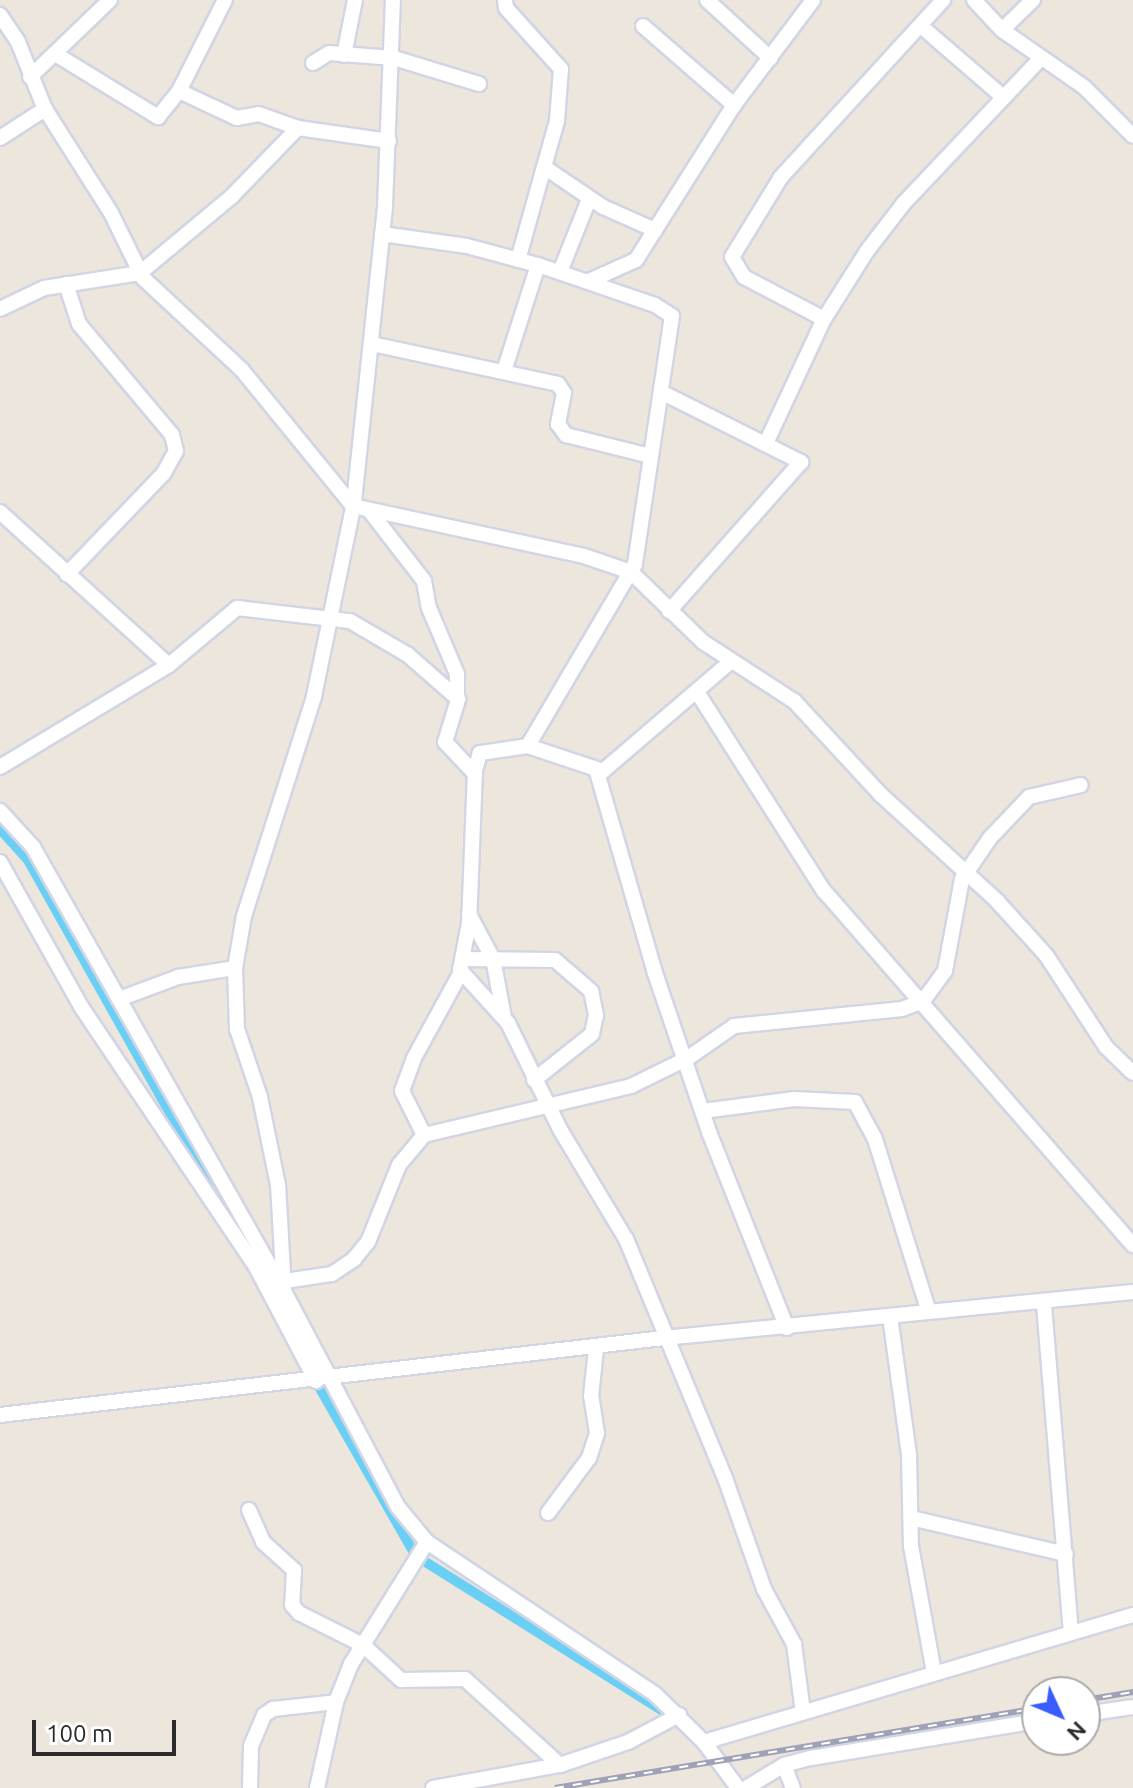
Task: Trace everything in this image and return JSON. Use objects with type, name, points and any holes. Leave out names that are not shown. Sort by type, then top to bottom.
[{"type":"street","points":[[30,77],[57,55],[110,0]]},
{"type":"street","points":[[57,55],[153,116],[162,116],[179,91],[225,0]]},
{"type":"street","points":[[344,55],[355,0]]},
{"type":"street","points":[[284,1286],[278,1185],[260,1097],[233,1008],[235,968],[244,916],[314,696],[353,506],[382,234],[394,58],[393,0]]},
{"type":"street","points":[[505,0],[506,8],[561,69],[557,121],[518,260]]},
{"type":"street","points":[[707,0],[770,58]]},
{"type":"street","points":[[588,282],[630,267],[734,105],[813,0]]},
{"type":"street","points":[[824,319],[744,277],[732,257],[781,177],[922,27],[943,0]]},
{"type":"street","points":[[974,0],[1002,30],[1084,87],[1133,136]]},
{"type":"street","points":[[1002,30],[1033,0]]},
{"type":"street","points":[[0,15],[18,42],[45,109],[111,213],[140,273],[242,370],[353,506],[584,556],[631,572],[669,611],[729,663],[794,701],[842,756],[1037,944],[1106,1047],[1133,1073]]},
{"type":"street","points":[[643,26],[734,105]]},
{"type":"street","points":[[922,27],[1003,97]]},
{"type":"street","points":[[313,63],[327,54],[394,58],[479,84]]},
{"type":"street","points":[[767,441],[824,319],[884,227],[1041,58]]},
{"type":"street","points":[[179,91],[235,118],[259,114],[298,128],[389,141]]},
{"type":"street","points":[[0,138],[45,109]]},
{"type":"street","points":[[0,309],[66,284],[140,273],[232,196],[298,128]]},
{"type":"street","points":[[544,167],[589,199],[655,230]]},
{"type":"street","points":[[560,272],[589,199]]},
{"type":"street","points":[[382,234],[467,246],[538,265],[672,316],[650,456],[648,503],[631,572],[528,746]]},
{"type":"street","points":[[504,371],[538,265]]},
{"type":"street","points":[[66,284],[79,324],[172,435],[176,451],[163,474],[67,574]]},
{"type":"street","points":[[372,344],[560,385],[564,393],[558,424],[566,435],[650,456]]},
{"type":"street","points":[[661,392],[800,459],[799,468],[669,611]]},
{"type":"street","points":[[369,509],[424,581],[429,608],[455,662],[458,699],[445,742],[475,774]]},
{"type":"street","points":[[0,512],[169,665]]},
{"type":"street","points":[[0,767],[169,665],[237,608],[332,616],[375,633],[408,655],[458,699]]},
{"type":"street","points":[[424,1135],[402,1091],[414,1058],[462,965],[469,914],[475,774],[482,750],[528,746],[597,772],[613,765],[729,663]]},
{"type":"street","points":[[697,692],[824,891],[1133,1245]]},
{"type":"street","points":[[597,772],[655,973],[688,1058],[703,1111],[787,1328]]},
{"type":"street","points":[[284,1286],[332,1274],[354,1259],[368,1242],[399,1165],[424,1135],[546,1103],[631,1086],[688,1058],[734,1026],[902,1009],[923,1001],[945,971],[965,875],[1029,797],[1081,785]]},
{"type":"street","points":[[0,811],[33,847],[284,1286],[398,1507],[427,1542],[704,1742],[738,1788]]},
{"type":"street","points":[[0,862],[82,1008],[256,1267],[316,1381]]},
{"type":"street","points":[[469,914],[493,959],[504,1017]]},
{"type":"street","points":[[462,965],[493,959],[555,960],[591,991],[596,1015],[592,1034],[534,1080]]},
{"type":"street","points":[[462,965],[504,1017],[546,1103],[626,1239],[663,1338],[725,1478],[764,1589],[794,1644],[803,1712]]},
{"type":"street","points":[[119,999],[178,977],[235,968]]},
{"type":"street","points":[[703,1111],[794,1099],[855,1102],[875,1139],[929,1312]]},
{"type":"street","points":[[0,1415],[596,1349],[663,1338],[929,1312],[1044,1305],[1133,1292]]},
{"type":"street","points":[[1044,1305],[1071,1633]]},
{"type":"street","points":[[890,1316],[909,1454],[918,1596],[934,1673]]},
{"type":"street","points":[[548,1513],[589,1458],[597,1433],[591,1396],[596,1349]]},
{"type":"street","points":[[249,1510],[263,1542],[294,1570],[294,1609],[363,1645],[401,1680],[465,1679],[560,1765]]},
{"type":"street","points":[[911,1518],[1066,1554]]},
{"type":"street","points":[[317,1788],[336,1702],[363,1645],[427,1542]]},
{"type":"street","points":[[704,1742],[1133,1615]]},
{"type":"street","points":[[250,1788],[251,1746],[264,1715],[273,1709],[336,1702]]},
{"type":"street","points":[[1101,1712],[1133,1707]]},
{"type":"street","points":[[433,1788],[560,1765],[628,1742],[674,1718]]},
{"type":"street","points":[[746,1788],[784,1765],[1021,1724]]},
{"type":"street","points":[[784,1765],[793,1788]]},
{"type":"waterway","points":[[0,829],[28,860],[220,1202]]},
{"type":"waterway","points":[[314,1378],[416,1556],[666,1713]]},
{"type":"railway","points":[[1101,1697],[1133,1692]]},
{"type":"railway","points":[[555,1788],[1021,1711]]}]
